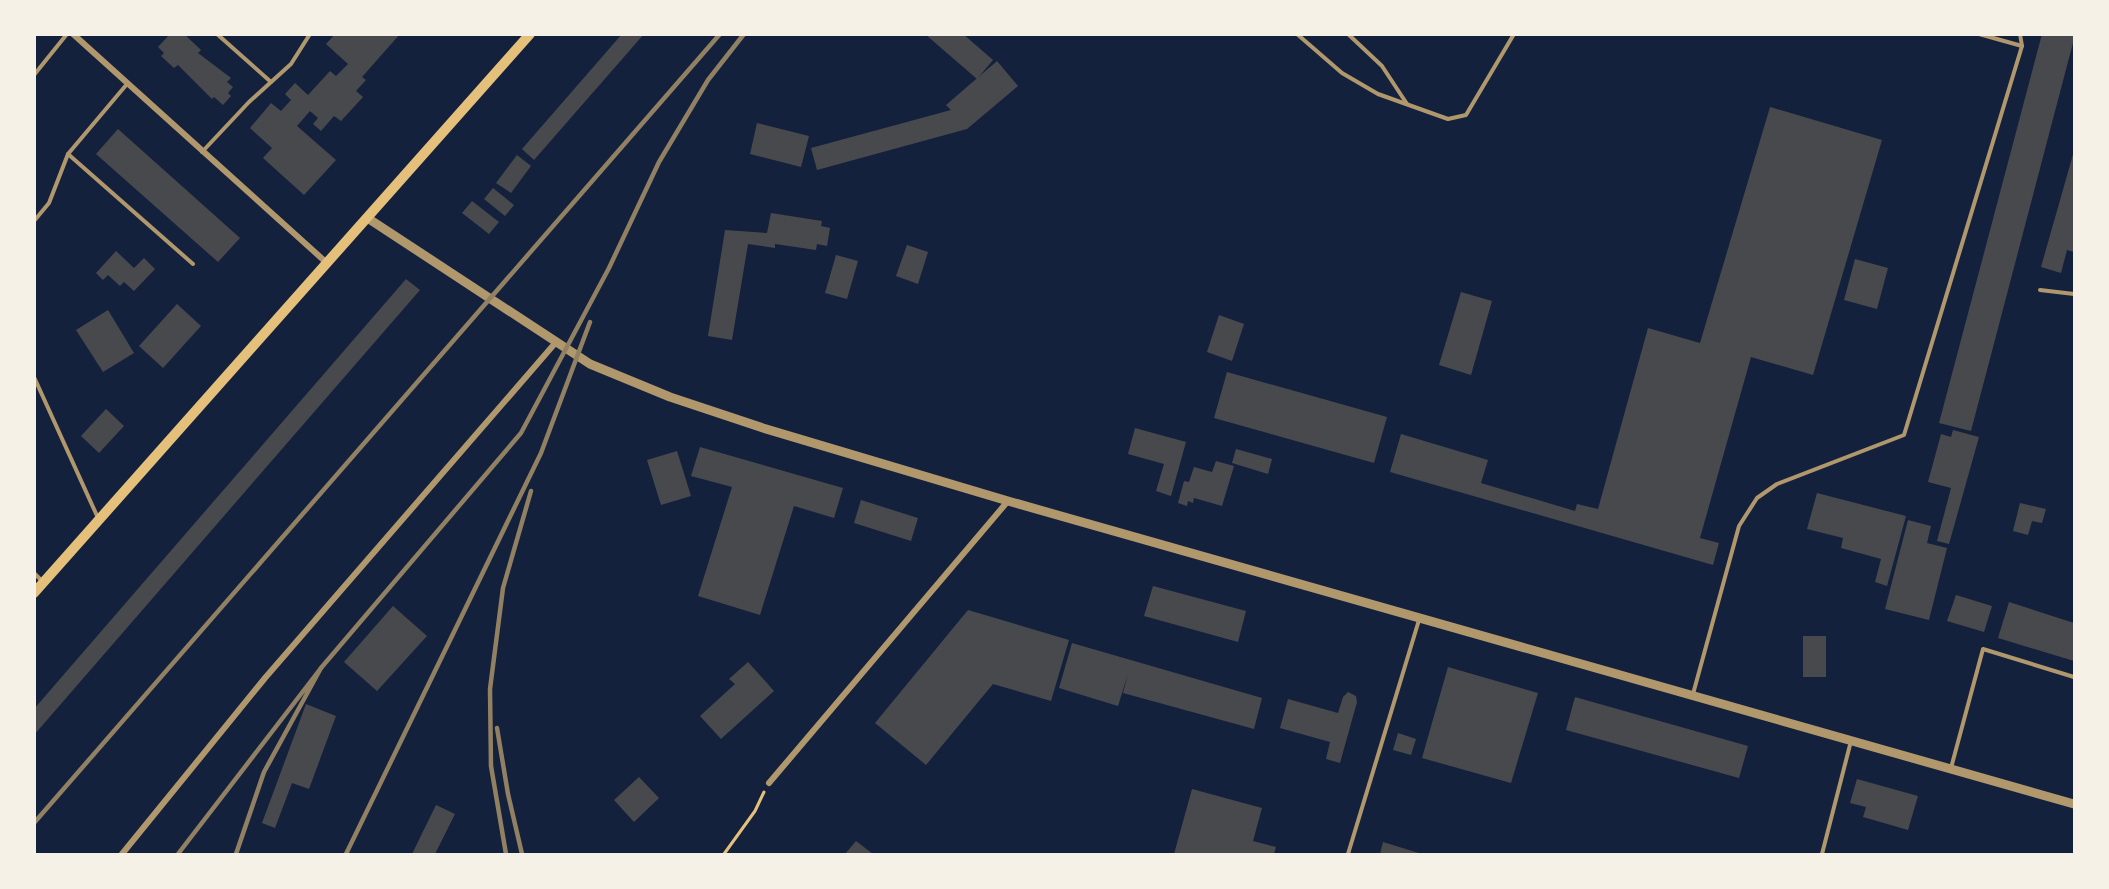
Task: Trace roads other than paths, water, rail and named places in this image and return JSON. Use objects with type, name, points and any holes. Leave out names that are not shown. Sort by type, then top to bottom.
[{"type":"main road","points":[[34,593],[369,219],[530,34]]},
{"type":"street","points":[[73,34],[328,264]]},
{"type":"street","points":[[369,219],[590,364],[670,397],[763,429],[1008,501],[2074,804]]},
{"type":"street","points":[[122,855],[265,678],[556,341]]},
{"type":"street","points":[[769,783],[1008,501]]},
{"type":"lane","points":[[34,75],[67,34]]},
{"type":"lane","points":[[217,34],[270,82]]},
{"type":"lane","points":[[202,152],[270,82],[291,64],[310,34]]},
{"type":"lane","points":[[1297,34],[1342,73],[1378,94],[1448,119],[1466,115],[1514,34]]},
{"type":"lane","points":[[1348,34],[1382,66],[1407,105]]},
{"type":"lane","points":[[1979,34],[2022,46]]},
{"type":"lane","points":[[1693,696],[1738,526],[1757,498],[1777,484],[1904,435],[2022,46],[2020,34]]},
{"type":"lane","points":[[34,221],[49,203],[68,154],[127,84]]},
{"type":"lane","points":[[68,154],[193,264]]},
{"type":"lane","points":[[2040,290],[2074,294]]},
{"type":"lane","points":[[34,377],[99,520]]},
{"type":"lane","points":[[34,573],[44,583]]},
{"type":"lane","points":[[1348,855],[1420,618]]},
{"type":"lane","points":[[1951,769],[1983,650],[2074,677]]},
{"type":"lane","points":[[1822,855],[1851,740]]},
{"type":"railway","points":[[34,823],[720,34]]},
{"type":"railway","points":[[321,668],[521,433],[609,268],[659,162],[708,80],[744,34]]},
{"type":"railway","points":[[346,854],[541,453],[590,322]]},
{"type":"railway","points":[[506,854],[491,766],[490,689],[503,588],[531,491]]},
{"type":"railway","points":[[178,854],[321,668],[264,772],[236,854]]},
{"type":"railway","points":[[497,728],[508,794],[522,854]]}]
